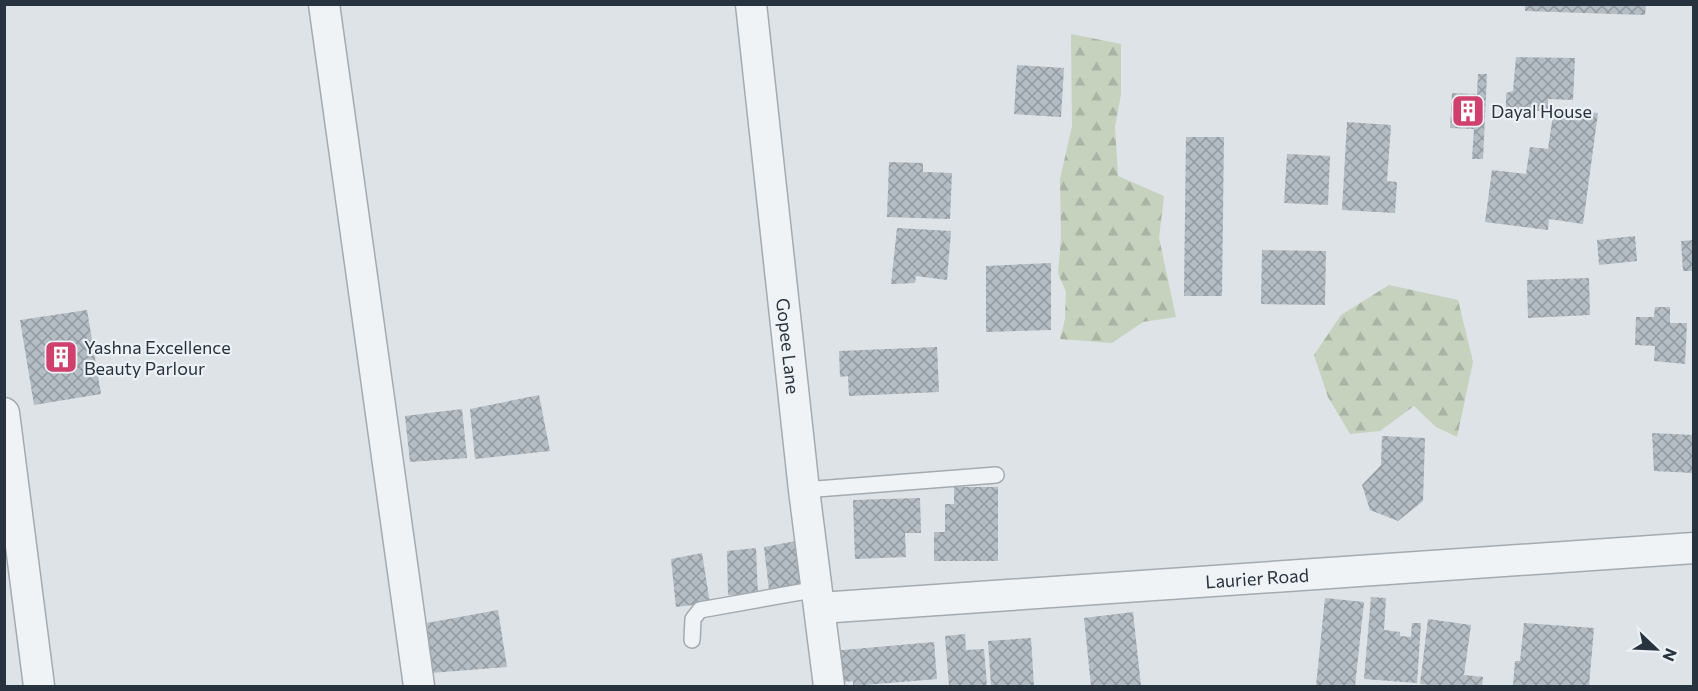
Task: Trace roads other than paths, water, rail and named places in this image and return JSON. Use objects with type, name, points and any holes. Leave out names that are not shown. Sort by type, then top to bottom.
[{"type":"street","points":[[324,4],[419,687]]},
{"type":"street","name":"Gopee Lane","points":[[751,4],[804,490],[830,687]]},
{"type":"street","points":[[4,413],[39,687]]},
{"type":"street","name":"Laurier Road","points":[[819,599],[1694,548]]},
{"type":"lane","points":[[804,490],[996,475]]},
{"type":"lane","points":[[692,640],[693,619],[700,610],[819,599]]},
{"type":"place","name":"Dayal House","points":[[1468,111]]},
{"type":"place","name":"Yashna Excellence Beauty Parlour","points":[[61,357]]}]
